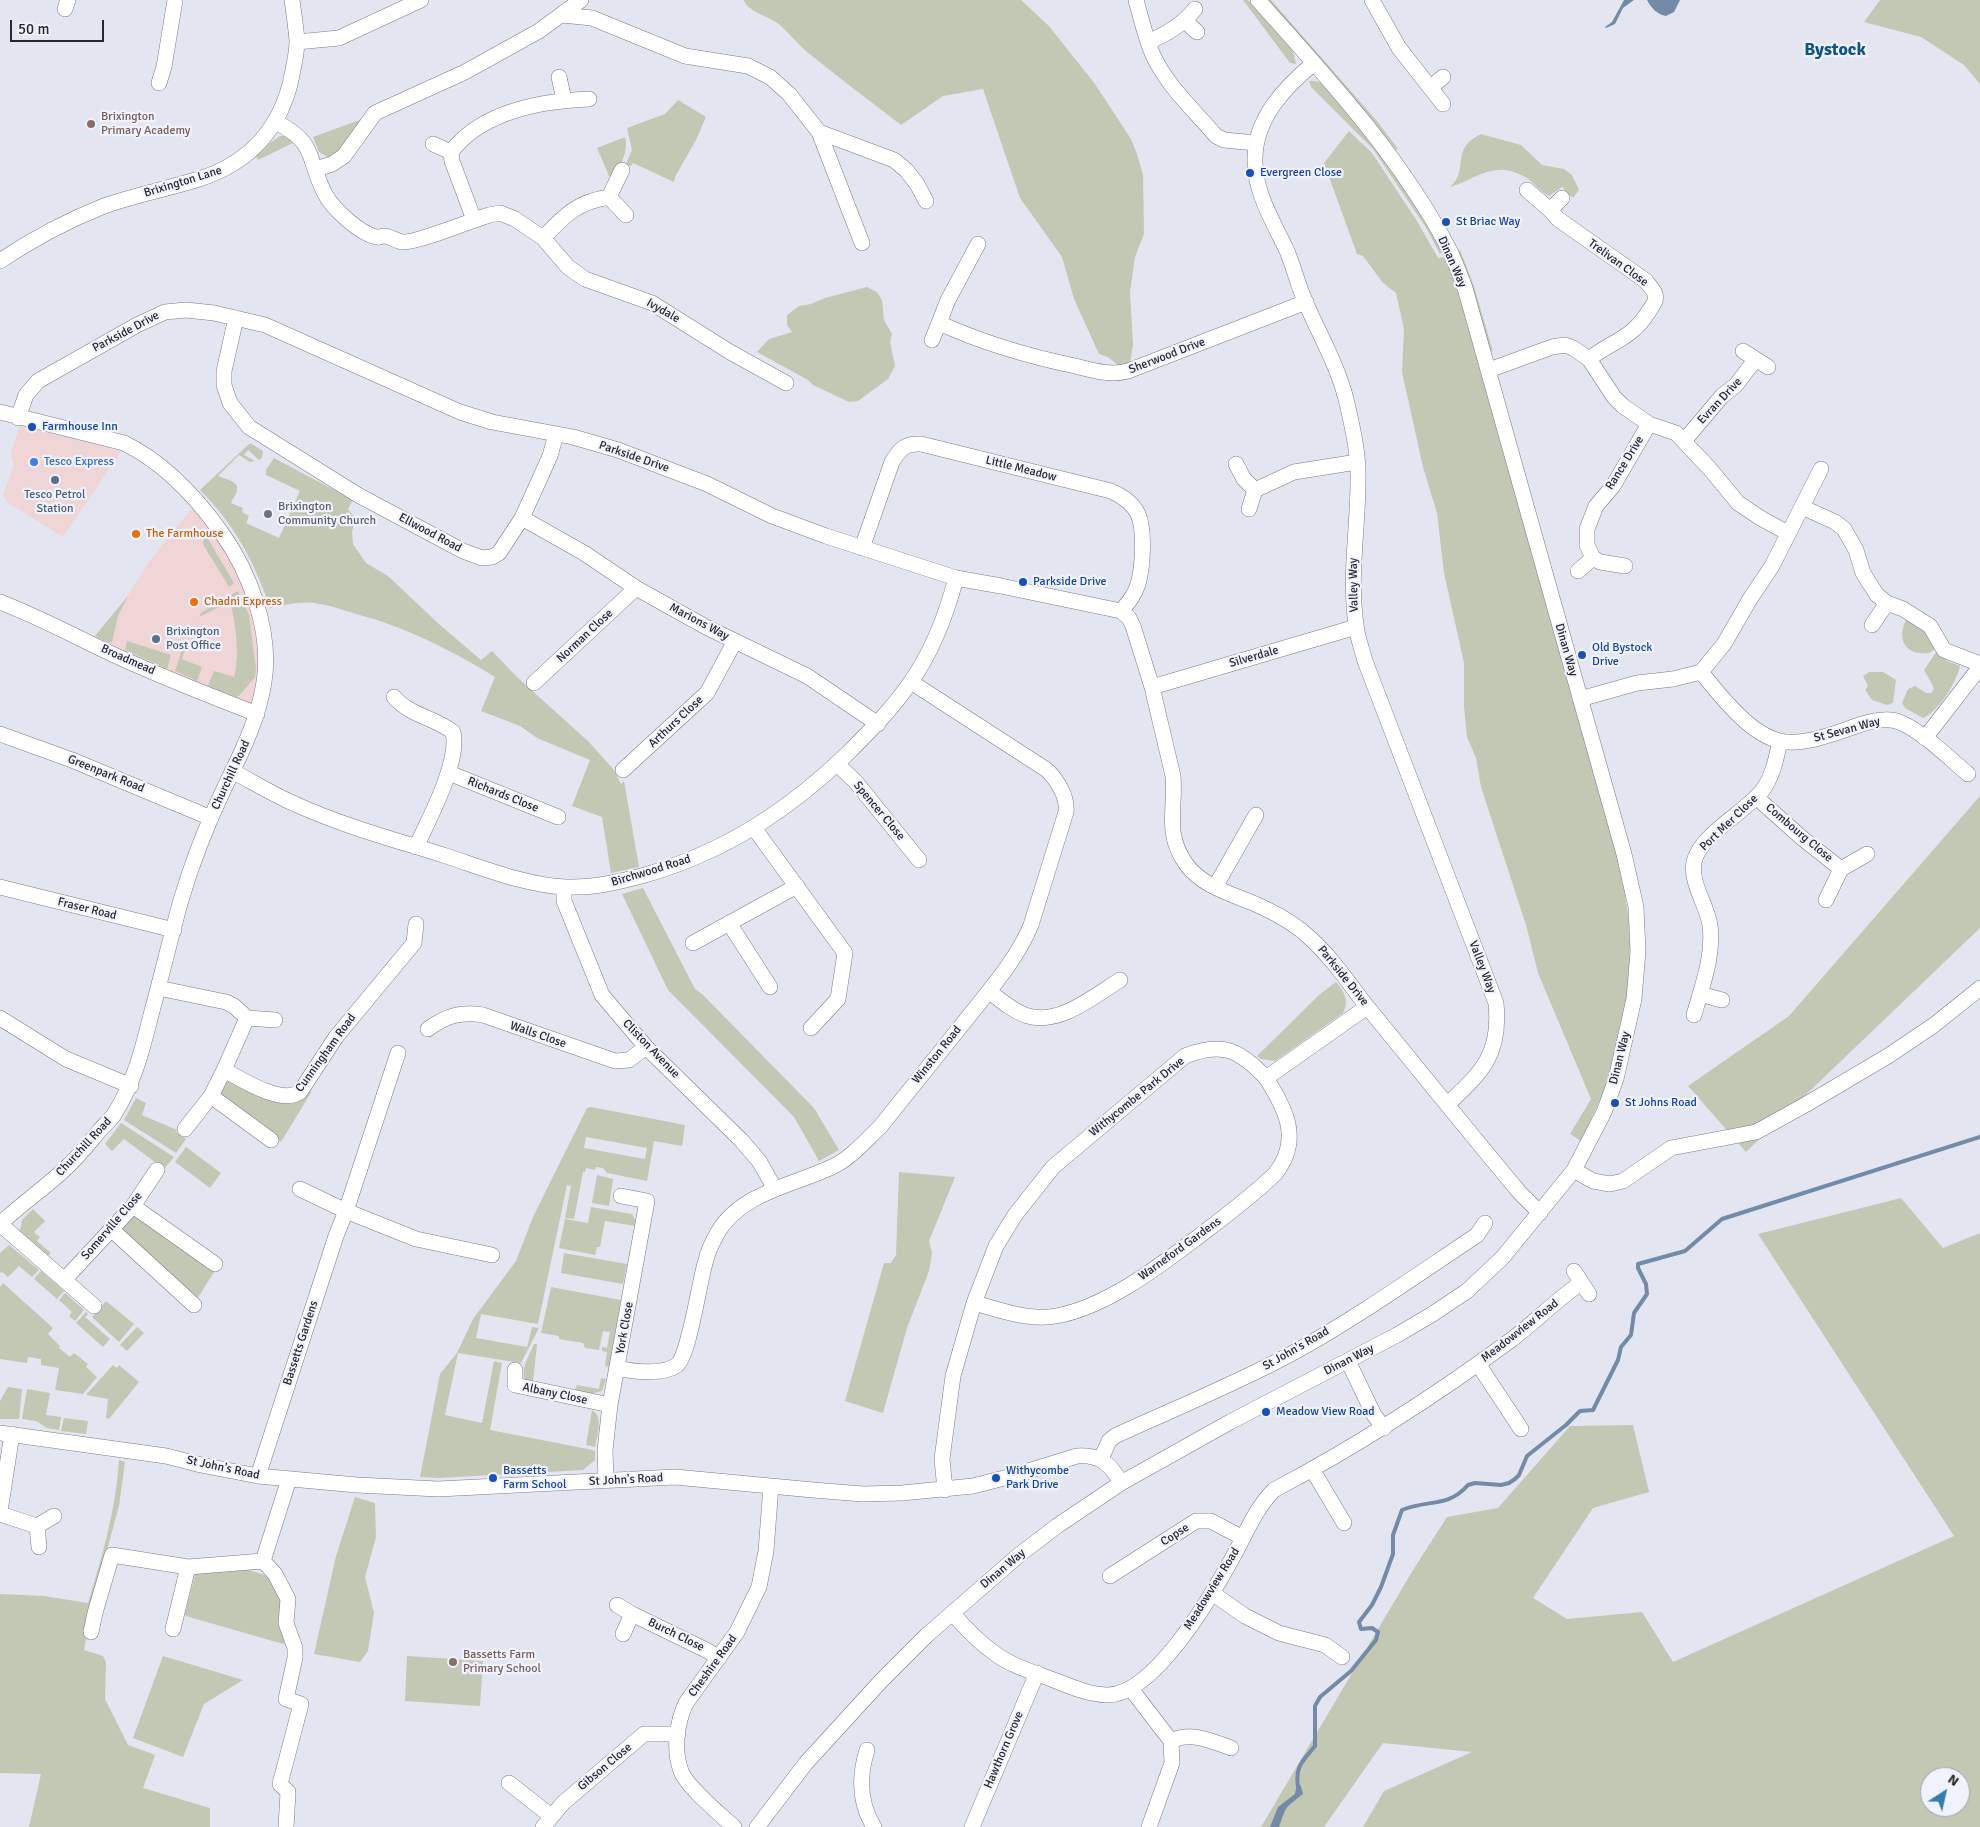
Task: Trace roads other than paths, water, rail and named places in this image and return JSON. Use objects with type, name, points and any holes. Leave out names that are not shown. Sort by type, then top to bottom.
[{"type":"street","points":[[159,83],[171,69],[175,0]]},
{"type":"street","name":"Brixington Lane","points":[[0,262],[50,232],[103,207],[200,179],[223,170],[249,153],[276,122],[289,93],[297,42],[292,0]]},
{"type":"street","points":[[297,42],[339,38],[421,0]]},
{"type":"street","points":[[276,122],[292,130],[302,139],[310,153],[316,170],[332,164],[344,156],[375,113],[465,72],[538,31],[581,0]]},
{"type":"street","points":[[1136,0],[1148,42],[1161,69],[1178,92],[1216,136],[1224,140],[1256,143]]},
{"type":"street","name":"Dinan Way","points":[[757,1827],[806,1763],[881,1681],[952,1613],[1019,1555],[1057,1526],[1121,1483],[1239,1417],[1348,1361],[1422,1320],[1467,1291],[1503,1257],[1574,1170],[1604,1112],[1616,1080],[1634,998],[1638,951],[1636,907],[1624,854],[1465,288],[1446,244],[1430,215],[1369,128],[1258,0]]},
{"type":"street","points":[[1376,2],[1399,48],[1443,104]]},
{"type":"street","points":[[562,15],[592,18],[685,56],[748,66],[770,77],[789,94],[819,132],[862,243]]},
{"type":"street","points":[[1148,42],[1165,35],[1190,15],[1197,32]]},
{"type":"street","name":"Valley Way","points":[[1314,63],[1293,82],[1272,107],[1261,126],[1256,143],[1256,173],[1262,195],[1306,302],[1335,365],[1346,398],[1357,462],[1358,480],[1353,593],[1356,627],[1365,661],[1496,1003],[1498,1024],[1495,1045],[1471,1082],[1448,1104]]},
{"type":"street","points":[[559,77],[564,100]]},
{"type":"street","points":[[1431,87],[1443,77]]},
{"type":"street","points":[[451,152],[468,135],[487,123],[512,112],[533,105],[564,100],[588,99]]},
{"type":"street","points":[[819,132],[894,160],[906,170],[917,184],[926,201]]},
{"type":"street","points":[[433,144],[451,152]]},
{"type":"street","points":[[451,152],[455,171],[474,220]]},
{"type":"street","name":"Ivydale","points":[[316,170],[325,194],[336,210],[353,224],[378,238],[384,236],[402,242],[419,239],[474,220],[500,214],[515,219],[543,238],[568,267],[585,279],[652,303],[730,352],[786,384]]},
{"type":"street","points":[[609,197],[622,170]]},
{"type":"street","name":"Trelivan Close","points":[[1527,190],[1579,236],[1646,281],[1656,295],[1655,301],[1635,330],[1589,359]]},
{"type":"street","points":[[609,197],[626,215]]},
{"type":"street","points":[[543,238],[571,210],[587,202],[609,197]]},
{"type":"street","points":[[1550,210],[1562,198]]},
{"type":"street","points":[[932,340],[948,300],[978,244]]},
{"type":"street","name":"Sherwood Drive","points":[[939,323],[1023,355],[1118,374],[1168,357],[1306,302]]},
{"type":"street","name":"Parkside Drive","points":[[18,418],[26,395],[38,381],[137,325],[165,312],[186,310],[214,313],[265,325],[460,412],[492,422],[556,434],[618,450],[681,473],[772,516],[862,548],[956,578],[1121,611],[1129,618],[1133,626],[1152,687],[1173,776],[1172,827],[1176,842],[1187,864],[1204,882],[1264,908],[1292,924],[1311,939],[1343,973],[1367,1007],[1429,1084],[1448,1104],[1520,1193],[1540,1213]]},
{"type":"street","name":"Ellwood Road","points":[[236,318],[224,371],[224,385],[230,403],[249,427],[358,495],[463,552],[482,558],[492,557],[499,553],[522,518],[554,444],[556,434]]},
{"type":"street","points":[[1489,370],[1529,354],[1565,345],[1580,351],[1589,359],[1614,397],[1635,416],[1649,424],[1676,433],[1710,469],[1738,503],[1788,533]]},
{"type":"street","name":"Evran Drive","points":[[1684,441],[1722,396],[1736,385],[1755,359]]},
{"type":"street","name":"Churchill Road","points":[[0,412],[124,443],[137,450],[183,487],[208,514],[239,559],[256,601],[266,661],[264,682],[257,714],[249,737],[211,818],[189,876],[142,1054],[131,1086],[114,1116],[85,1148],[66,1168],[0,1224]]},
{"type":"street","name":"Rance Drive","points":[[1593,558],[1587,545],[1587,529],[1596,506],[1613,486],[1649,424]]},
{"type":"street","name":"Little Meadow","points":[[862,548],[892,462],[899,450],[905,446],[921,444],[1111,491],[1128,501],[1138,515],[1142,554],[1138,584],[1134,594],[1121,611]]},
{"type":"street","points":[[1249,509],[1255,490],[1294,472],[1357,462]]},
{"type":"street","points":[[1236,464],[1244,479],[1255,490]]},
{"type":"street","points":[[1580,699],[1637,683],[1673,679],[1701,672],[1724,644],[1772,566],[1821,469]]},
{"type":"street","points":[[1802,506],[1835,522],[1844,529],[1856,550],[1862,573],[1877,595],[1887,603],[1903,609],[1930,626],[1944,650],[1980,666],[1925,738]]},
{"type":"street","name":"Marions Way","points":[[522,518],[584,553],[636,588],[735,641],[806,676],[878,724]]},
{"type":"street","points":[[1578,570],[1593,558],[1600,562],[1625,566]]},
{"type":"street","name":"Birchwood Road","points":[[232,771],[294,804],[416,847],[530,881],[564,887],[600,886],[617,882],[671,867],[715,849],[754,828],[815,785],[878,724],[911,682],[943,620],[956,578]]},
{"type":"street","name":"Norman Close","points":[[534,683],[636,588]]},
{"type":"street","name":"Broadmead","points":[[0,602],[36,616],[198,692],[257,714]]},
{"type":"street","points":[[1872,624],[1887,603]]},
{"type":"street","name":"Silverdale","points":[[1152,687],[1356,627]]},
{"type":"street","name":"Arthurs Close","points":[[623,770],[707,693],[735,641]]},
{"type":"street","name":"St Sevan Way","points":[[1701,672],[1749,724],[1765,735],[1780,741],[1798,742],[1868,723],[1890,720],[1907,725],[1968,774]]},
{"type":"street","name":"Winston Road","points":[[618,1368],[630,1372],[663,1371],[676,1365],[681,1360],[689,1337],[706,1259],[718,1233],[728,1218],[747,1204],[775,1189],[834,1166],[861,1145],[880,1126],[989,991],[1025,941],[1066,805],[1057,781],[1047,770],[911,682]]},
{"type":"street","points":[[394,697],[408,709],[445,726],[453,732],[455,739],[449,774],[416,847]]},
{"type":"street","name":"Greenpark Road","points":[[0,734],[72,760],[211,818]]},
{"type":"street","name":"Port Mer Close","points":[[1694,1015],[1708,972],[1711,936],[1706,911],[1696,882],[1694,863],[1702,846],[1756,797],[1770,777],[1780,741]]},
{"type":"street","name":"Spencer Close","points":[[837,764],[855,781],[919,860]]},
{"type":"street","name":"Richards Close","points":[[449,774],[558,817]]},
{"type":"street","name":"Combourg Close","points":[[1756,797],[1802,838],[1841,869]]},
{"type":"street","points":[[1215,887],[1256,815]]},
{"type":"street","points":[[754,828],[845,953],[838,999],[811,1028]]},
{"type":"street","name":"Combourg Close","points":[[1826,900],[1841,869],[1867,854]]},
{"type":"street","points":[[692,943],[797,886]]},
{"type":"street","name":"Fraser Road","points":[[0,887],[174,930]]},
{"type":"street","name":"Cliston Avenue","points":[[564,887],[564,901],[602,995],[646,1046],[741,1140],[759,1161],[775,1189]]},
{"type":"street","points":[[729,923],[770,987]]},
{"type":"street","name":"Cunningham Road","points":[[224,1070],[273,1094],[291,1097],[300,1092],[336,1037],[414,943],[416,924]]},
{"type":"street","points":[[989,991],[1016,1011],[1028,1016],[1043,1018],[1073,1008],[1120,980]]},
{"type":"street","points":[[158,988],[226,1002],[248,1018],[275,1020]]},
{"type":"street","points":[[1574,1170],[1594,1181],[1610,1184],[1623,1181],[1671,1148],[1756,1132],[1805,1106],[1888,1056],[1934,1025],[1980,988]]},
{"type":"street","points":[[1700,994],[1722,1000]]},
{"type":"street","points":[[1266,1078],[1367,1007]]},
{"type":"street","name":"Walls Close","points":[[428,1029],[457,1014],[470,1013],[615,1061],[629,1060],[646,1046]]},
{"type":"street","points":[[0,1018],[66,1059],[131,1086]]},
{"type":"street","points":[[185,1129],[211,1096],[248,1018]]},
{"type":"street","name":"Withycombe Park Drive","points":[[944,1490],[942,1459],[948,1402],[957,1360],[974,1303],[996,1246],[1015,1215],[1042,1179],[1053,1166],[1186,1056],[1200,1050],[1216,1048],[1235,1052],[1252,1063],[1266,1078]]},
{"type":"street","name":"Bassetts Gardens","points":[[258,1476],[336,1236],[398,1054]]},
{"type":"street","name":"Warneford Gardens","points":[[974,1303],[1028,1317],[1055,1316],[1081,1309],[1128,1287],[1222,1219],[1274,1174],[1282,1165],[1289,1144],[1289,1126],[1285,1112],[1266,1078]]},
{"type":"street","points":[[211,1096],[272,1140]]},
{"type":"street","name":"Somerville Close","points":[[65,1279],[133,1206],[156,1170]]},
{"type":"street","points":[[300,1189],[346,1211],[416,1239],[492,1255]]},
{"type":"street","name":"York Close","points":[[606,1481],[605,1450],[610,1405],[647,1201],[621,1196]]},
{"type":"street","points":[[133,1206],[215,1264]]},
{"type":"street","name":"St John's Road","points":[[6,1434],[166,1456],[258,1476],[438,1489],[674,1477],[863,1494],[902,1494],[944,1490],[1012,1476],[1077,1456],[1088,1455],[1101,1459],[1109,1441],[1115,1436],[1250,1375],[1293,1353],[1477,1235],[1486,1223]]},
{"type":"street","points":[[0,1224],[94,1306]]},
{"type":"street","points":[[111,1229],[194,1305]]},
{"type":"street","name":"Meadowview Road","points":[[952,1613],[972,1635],[994,1653],[1016,1666],[1082,1691],[1108,1695],[1131,1689],[1148,1676],[1194,1622],[1263,1501],[1274,1490],[1384,1428],[1512,1339],[1581,1282]]},
{"type":"street","points":[[1348,1361],[1374,1415],[1384,1428]]},
{"type":"street","points":[[1478,1364],[1521,1428]]},
{"type":"street","name":"Albany Close","points":[[515,1370],[515,1385],[610,1405]]},
{"type":"street","points":[[6,1434],[0,1512],[37,1526]]},
{"type":"street","points":[[1101,1459],[1116,1474],[1121,1483]]},
{"type":"street","points":[[1312,1469],[1335,1517]]},
{"type":"street","points":[[263,1561],[289,1479]]},
{"type":"street","name":"Cheshire Road","points":[[734,1827],[694,1788],[681,1772],[677,1747],[678,1734],[681,1714],[686,1702],[737,1632],[759,1587],[766,1551],[771,1486]]},
{"type":"street","points":[[37,1526],[54,1516]]},
{"type":"street","name":"Copse","points":[[1110,1576],[1196,1521],[1211,1521],[1243,1538]]},
{"type":"street","points":[[37,1526],[39,1547]]},
{"type":"street","points":[[91,1632],[94,1613],[112,1555],[188,1568],[263,1561]]},
{"type":"street","points":[[263,1561],[276,1574],[288,1599],[286,1623],[294,1648],[295,1658],[286,1699],[301,1704],[280,1784],[288,1792],[286,1827]]},
{"type":"street","points":[[173,1629],[188,1568]]},
{"type":"street","points":[[1212,1593],[1245,1616],[1279,1633],[1325,1645],[1342,1657]]},
{"type":"street","name":"Burch Close","points":[[617,1605],[719,1658]]},
{"type":"street","name":"Burch Close","points":[[623,1634],[632,1614]]},
{"type":"street","name":"Hawthorn Grove","points":[[972,1827],[1037,1674]]},
{"type":"street","points":[[1131,1689],[1171,1741],[1172,1763],[1149,1827]]},
{"type":"street","name":"Gibson Close","points":[[547,1822],[563,1803],[644,1734],[678,1734]]},
{"type":"street","points":[[1171,1741],[1177,1738],[1203,1737],[1231,1748]]},
{"type":"street","points":[[866,1750],[861,1769],[861,1780],[864,1802],[874,1827]]},
{"type":"street","points":[[509,1783],[547,1822]]},
{"type":"water","points":[[1624,0],[1634,0],[1623,8],[1615,24],[1606,28],[1612,22]]},
{"type":"water","points":[[1647,0],[1680,0],[1674,12],[1666,16],[1655,11]]},
{"type":"water","points":[[1297,1783],[1301,1786],[1303,1794],[1287,1808],[1279,1827],[1270,1827],[1278,1807],[1295,1794]]},
{"type":"waterway","points":[[1298,1787],[1297,1780],[1300,1765],[1315,1746],[1315,1706],[1320,1697],[1351,1671],[1376,1640],[1378,1632],[1372,1628],[1361,1629],[1359,1622],[1372,1605],[1381,1587],[1393,1554],[1393,1535],[1402,1510],[1445,1500],[1461,1492],[1468,1485],[1475,1483],[1501,1485],[1509,1483],[1519,1475],[1527,1456],[1566,1425],[1580,1411],[1593,1410],[1618,1360],[1621,1347],[1631,1335],[1634,1313],[1647,1294],[1646,1284],[1638,1264],[1685,1251],[1722,1219],[1980,1137]]},
{"type":"place","name":"Brixington Primary Academy","points":[[91,124]]},
{"type":"place","name":"Evergreen Close","points":[[1250,173]]},
{"type":"place","name":"St Briac Way","points":[[1446,222]]},
{"type":"place","name":"Farmhouse Inn","points":[[32,427]]},
{"type":"place","name":"Tesco Express","points":[[34,462]]},
{"type":"place","name":"Tesco Petrol Station","points":[[55,480]]},
{"type":"place","name":"Brixington Community Church","points":[[268,514]]},
{"type":"place","name":"The Farmhouse","points":[[136,534]]},
{"type":"place","name":"Parkside Drive","points":[[1023,582]]},
{"type":"place","name":"Chadni Express","points":[[194,602]]},
{"type":"place","name":"Brixington Post Office","points":[[156,639]]},
{"type":"place","name":"Old Bystock Drive","points":[[1582,655]]},
{"type":"place","name":"St Johns Road","points":[[1615,1103]]},
{"type":"place","name":"Meadow View Road","points":[[1266,1412]]},
{"type":"place","name":"Bassetts Farm School","points":[[493,1478]]},
{"type":"place","name":"Withycombe Park Drive","points":[[996,1478]]},
{"type":"place","name":"Bassetts Farm Primary School","points":[[453,1662]]},
{"type":"district","name":"Bystock","points":[[1835,50]]}]
